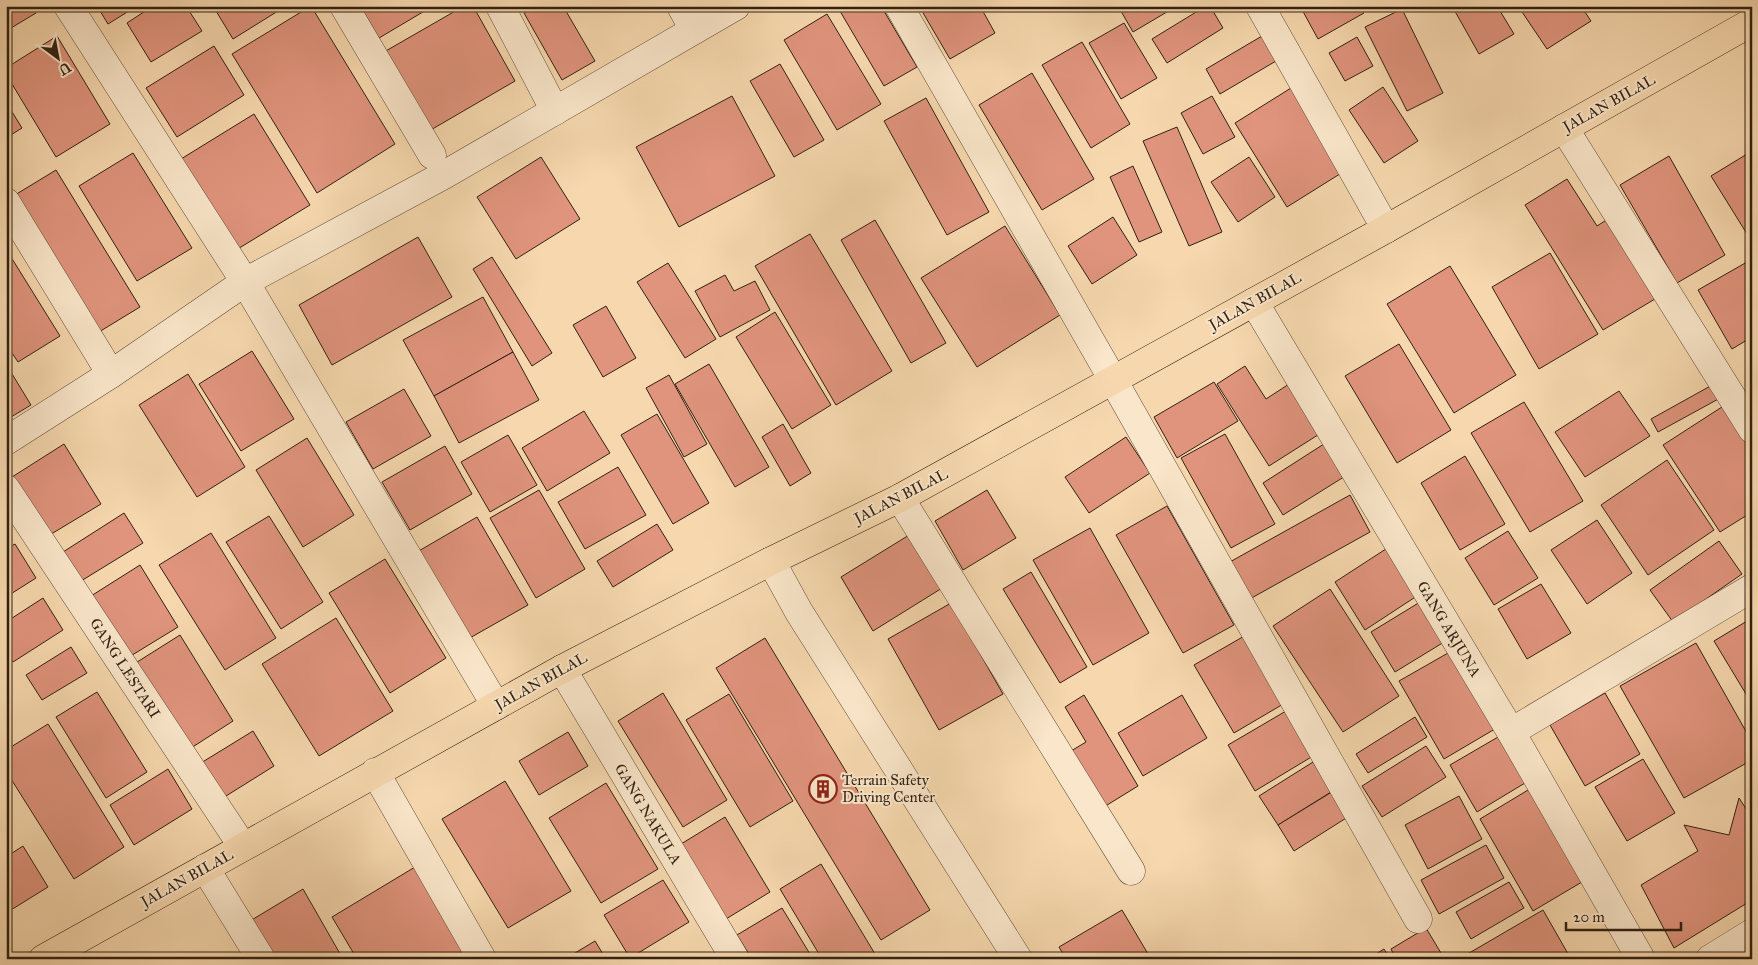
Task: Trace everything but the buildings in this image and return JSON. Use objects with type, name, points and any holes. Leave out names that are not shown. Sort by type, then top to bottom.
[{"type":"main road","name":"JALAN BILAL","points":[[52,957],[375,772],[562,669],[771,561],[900,498],[1386,229],[1752,22]]},
{"type":"street","points":[[68,6],[245,282],[496,706]]},
{"type":"street","points":[[344,6],[432,154]]},
{"type":"street","points":[[500,6],[555,110]]},
{"type":"street","points":[[681,6],[694,30]]},
{"type":"street","points":[[6,441],[111,374],[245,282],[444,175],[736,6]]},
{"type":"street","points":[[899,6],[1418,919]]},
{"type":"street","points":[[1260,6],[1386,229]]},
{"type":"street","points":[[1564,128],[1752,429]]},
{"type":"street","points":[[6,202],[111,374]]},
{"type":"street","name":"GANG ARJUNA","points":[[1254,302],[1511,732],[1642,959]]},
{"type":"street","name":"GANG LESTARI","points":[[6,489],[243,847]]},
{"type":"street","points":[[900,498],[1131,871]]},
{"type":"street","points":[[771,561],[799,612],[1018,959]]},
{"type":"street","points":[[1511,732],[1752,588]]},
{"type":"street","name":"GANG NAKULA","points":[[562,669],[735,959]]},
{"type":"street","points":[[375,772],[482,959]]},
{"type":"street","points":[[205,868],[261,959]]},
{"type":"street","points":[[1710,959],[1752,933]]},
{"type":"place","name":"Terrain Safety Driving Center","points":[[823,789]]}]
